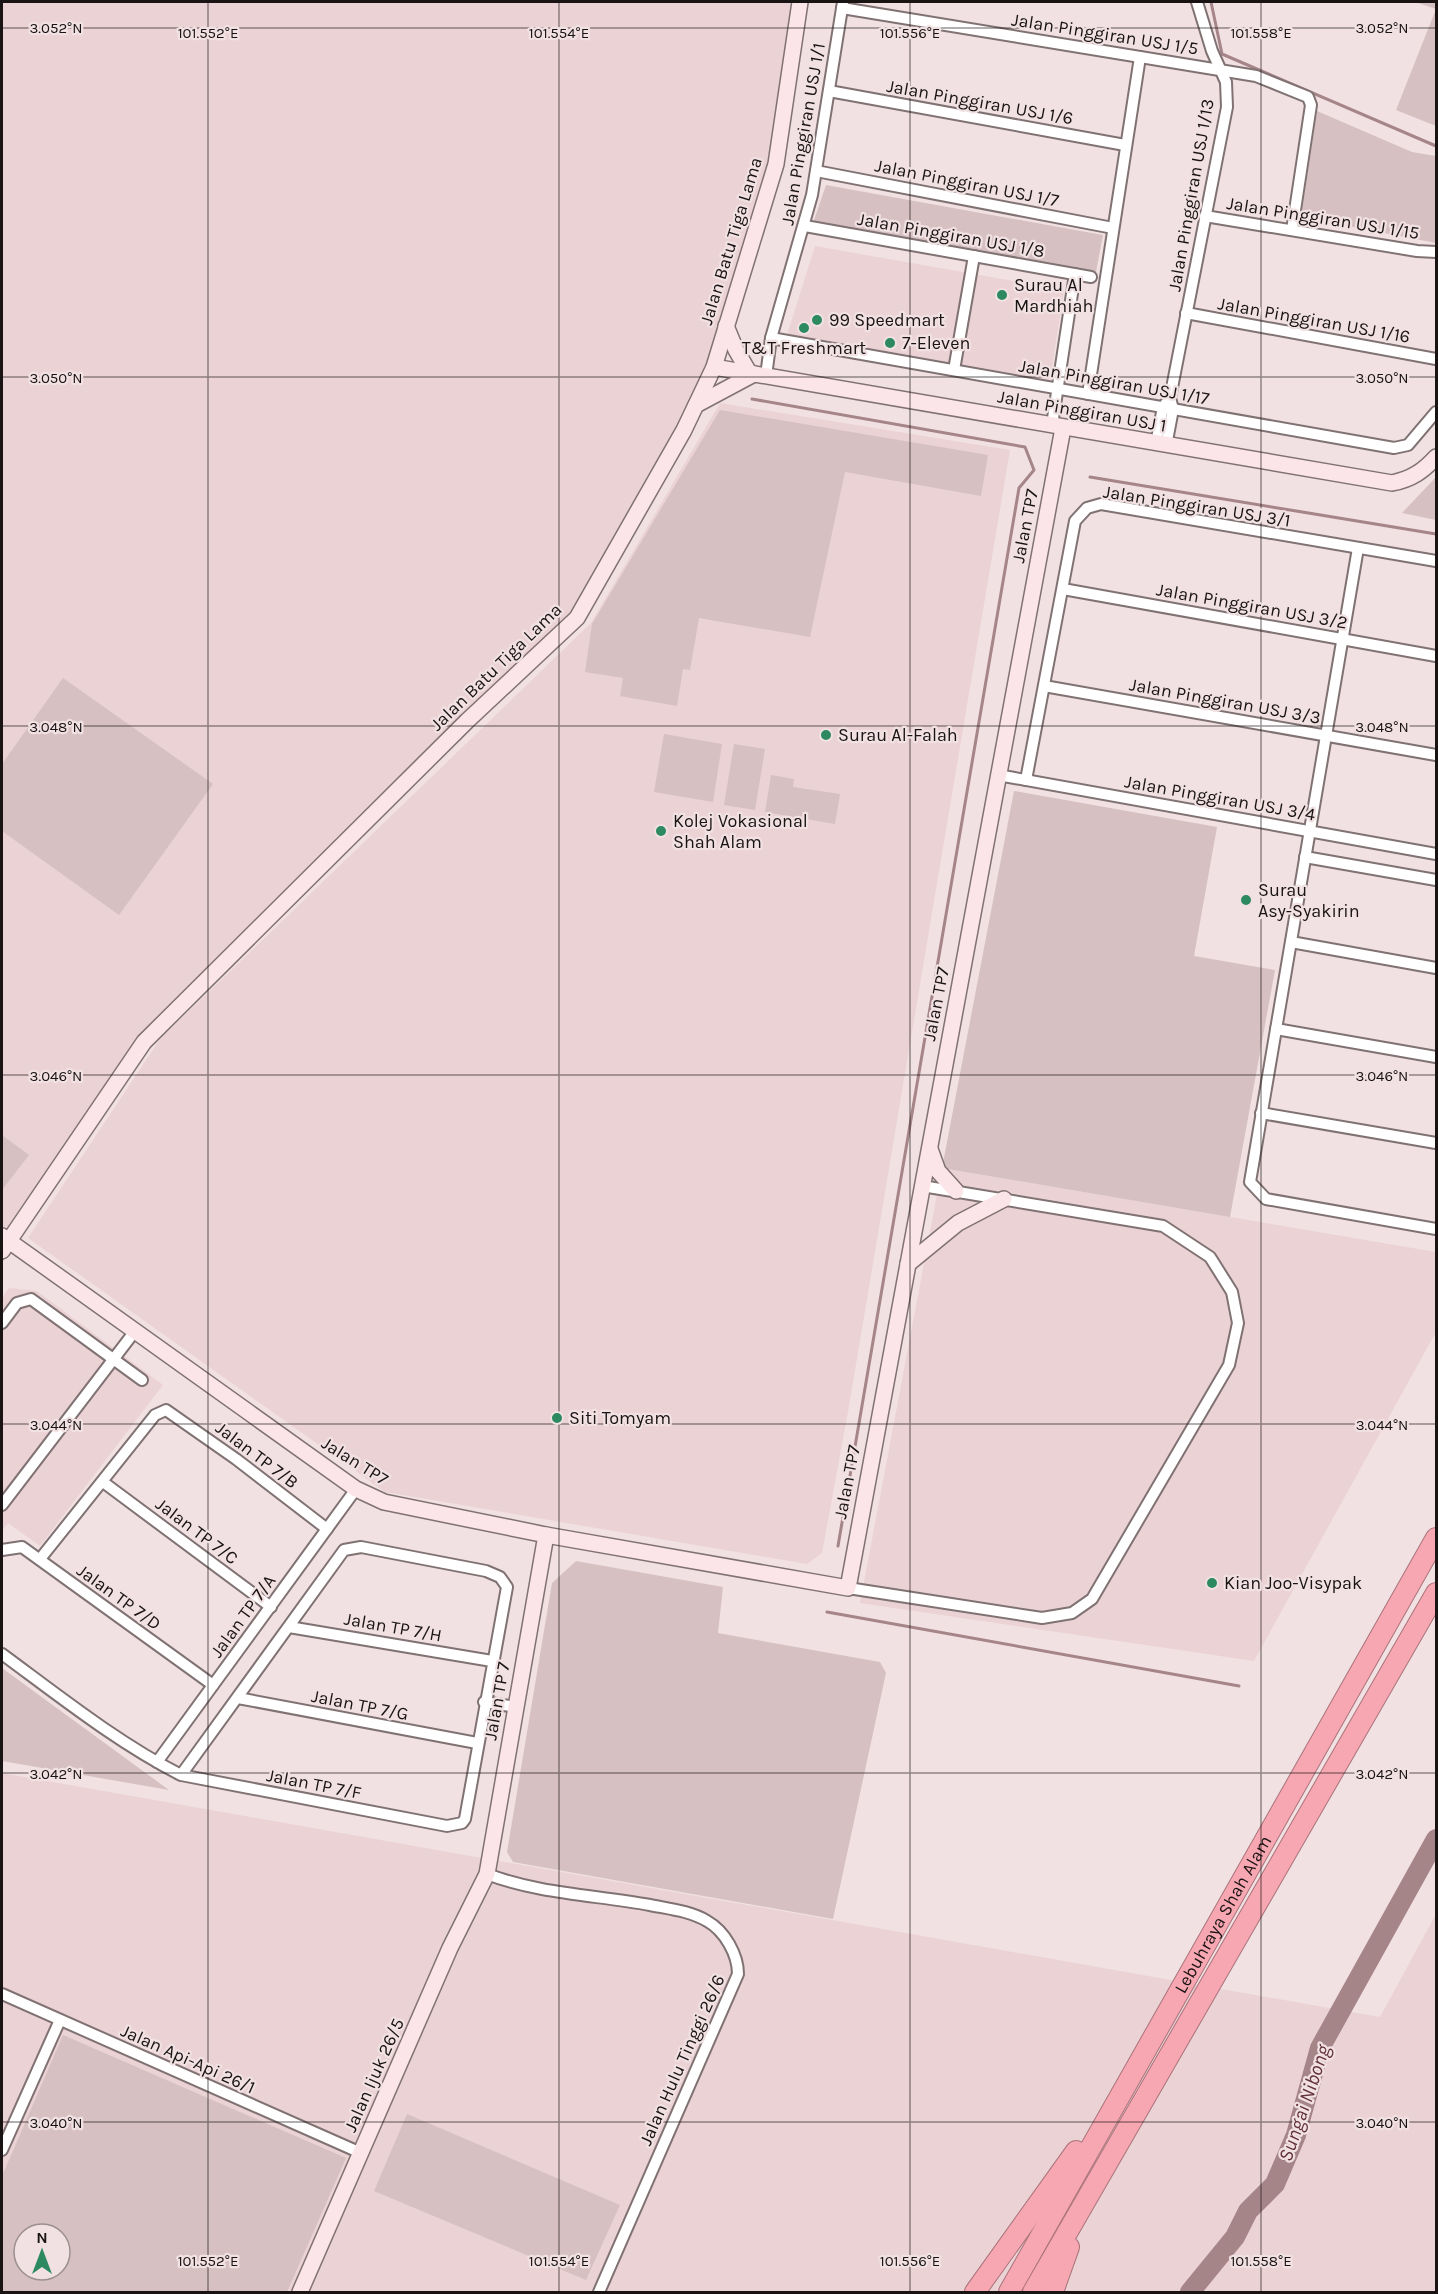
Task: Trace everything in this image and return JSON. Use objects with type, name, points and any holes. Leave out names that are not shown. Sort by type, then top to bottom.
[{"type":"highway","name":"Lebuhraya Shah Alam","points":[[1009,2292],[1134,2068],[1437,1538]]},
{"type":"highway","name":"Lebuhraya Shah Alam","points":[[1033,2292],[1437,1593]]},
{"type":"highway","points":[[1411,1641],[1437,1608]]},
{"type":"highway","points":[[975,2292],[1134,2068]]},
{"type":"highway","points":[[1053,2292],[1087,2197]]},
{"type":"street","name":"Jalan Batu Tiga Lama","points":[[4,1243],[144,1042],[467,721],[577,618],[696,405],[714,367],[776,164],[800,2]]},
{"type":"street","name":"Jalan Pinggiran USJ 1/13","points":[[1161,445],[1227,107],[1226,82],[1197,2]]},
{"type":"street","name":"Jalan Pinggiran USJ 1/5","points":[[842,5],[1256,76],[1308,97],[1311,105],[1292,230]]},
{"type":"street","name":"Jalan Pinggiran USJ 1/1","points":[[757,375],[771,338],[805,226],[842,5]]},
{"type":"street","points":[[1088,394],[1140,57]]},
{"type":"street","name":"Jalan Pinggiran USJ 1/6","points":[[829,91],[1125,145]]},
{"type":"street","name":"Jalan Pinggiran USJ 1/7","points":[[816,171],[1113,228]]},
{"type":"street","name":"Jalan Pinggiran USJ 1/15","points":[[1205,216],[1417,251],[1437,252]]},
{"type":"street","name":"Jalan Pinggiran USJ 1/8","points":[[805,226],[1091,277]]},
{"type":"street","points":[[954,370],[974,256]]},
{"type":"street","points":[[1058,426],[1058,389],[1075,274]]},
{"type":"street","name":"Jalan Pinggiran USJ 1/16","points":[[1186,313],[1437,359]]},
{"type":"street","points":[[696,405],[757,375],[726,326]]},
{"type":"street","name":"Jalan Pinggiran USJ 1/17","points":[[771,338],[1058,389],[1168,405],[1394,448],[1408,445],[1437,412]]},
{"type":"street","name":"Jalan Pinggiran USJ 1","points":[[714,367],[1392,483],[1407,480],[1423,472],[1437,457]]},
{"type":"street","name":"Jalan TP7","points":[[848,1588],[998,775],[1058,426]]},
{"type":"street","name":"Jalan Pinggiran USJ 3/1","points":[[1026,780],[1075,521],[1087,508],[1101,504],[1437,561]]},
{"type":"street","points":[[1359,548],[1250,1182],[1266,1199],[1437,1229]]},
{"type":"street","name":"Jalan Pinggiran USJ 3/2","points":[[1062,589],[1437,656]]},
{"type":"street","name":"Jalan Pinggiran USJ 3/3","points":[[1044,686],[1437,755]]},
{"type":"street","name":"Jalan Pinggiran USJ 3/4","points":[[998,775],[1437,854]]},
{"type":"street","points":[[1305,857],[1437,880]]},
{"type":"street","points":[[1291,942],[1437,968]]},
{"type":"street","points":[[1276,1029],[1437,1057]]},
{"type":"street","points":[[1262,1113],[1437,1143]]},
{"type":"street","points":[[930,1146],[938,1171],[956,1191]]},
{"type":"street","name":"Jalan TP7","points":[[4,1243],[135,1331],[356,1489],[384,1502],[546,1535],[848,1588],[1042,1618],[1072,1613],[1092,1599],[1229,1365],[1238,1323],[1232,1292],[1210,1257],[1163,1226],[922,1186]]},
{"type":"street","points":[[908,1264],[958,1223],[1004,1199]]},
{"type":"street","points":[[2,1323],[17,1303],[31,1299],[142,1380]]},
{"type":"street","points":[[2,1505],[135,1331]]},
{"type":"street","name":"Jalan TP 7/B","points":[[103,1482],[155,1415],[166,1410],[236,1459],[327,1529]]},
{"type":"street","points":[[40,1559],[103,1482]]},
{"type":"street","name":"Jalan TP 7/C","points":[[103,1482],[271,1607]]},
{"type":"street","name":"Jalan TP 7/A","points":[[157,1762],[356,1489]]},
{"type":"street","name":"Jalan TP 7","points":[[487,1875],[546,1535]]},
{"type":"street","name":"Jalan TP 7/D","points":[[2,1550],[22,1547],[213,1685]]},
{"type":"street","points":[[181,1775],[344,1550],[361,1547],[486,1571],[500,1577],[507,1587],[477,1743]]},
{"type":"street","name":"Jalan TP 7/H","points":[[289,1626],[492,1661]]},
{"type":"street","name":"Jalan TP 7/F","points":[[2,1654],[157,1762],[181,1775],[447,1826],[462,1823],[465,1819],[477,1743]]},
{"type":"street","name":"Jalan TP 7/G","points":[[238,1698],[477,1743]]},
{"type":"street","points":[[484,1702],[516,1707]]},
{"type":"street","name":"Jalan Ijuk 26/5","points":[[300,2292],[450,1948],[487,1875]]},
{"type":"street","name":"Jalan Hulu Tinggi 26/6","points":[[487,1875],[514,1884],[692,1913],[722,1933],[738,1962],[738,1974],[599,2292]]},
{"type":"street","name":"Jalan Api-Api 26/1","points":[[2,1994],[361,2153]]},
{"type":"street","points":[[2,2150],[60,2020]]},
{"type":"shaded area","points":[[2,2],[797,2],[768,188],[715,386],[580,621],[167,1008],[2,1239]]},
{"type":"shaded area","points":[[1415,2],[1436,2],[1436,9]]},
{"type":"shaded area","points":[[1436,9],[1436,126],[1396,110]]},
{"type":"shaded area","points":[[1317,111],[1412,152],[1436,156],[1436,243],[1301,217]]},
{"type":"shaded area","points":[[826,185],[1103,235],[1096,272],[813,223]]},
{"type":"shaded area","points":[[815,246],[1064,290],[1050,381],[787,335]]},
{"type":"shaded area","points":[[720,403],[1010,450],[848,1412],[822,1553],[807,1564],[385,1492],[28,1238],[160,1039],[591,623]]},
{"type":"shaded area","points":[[720,410],[988,455],[981,496],[845,472],[810,637],[699,618],[690,670],[683,669],[677,706],[620,696],[623,678],[585,672],[592,624]]},
{"type":"shaded area","points":[[1436,477],[1436,520],[1402,513]]},
{"type":"shaded area","points":[[63,678],[213,784],[119,915],[2,831],[2,764]]},
{"type":"shaded area","points":[[664,734],[722,744],[713,802],[654,792]]},
{"type":"shaded area","points":[[734,744],[765,749],[755,810],[724,805]]},
{"type":"shaded area","points":[[771,775],[794,779],[793,787],[840,794],[835,824],[765,812]]},
{"type":"shaded area","points":[[1014,791],[1217,827],[1194,956],[1275,970],[1230,1217],[942,1168]]},
{"type":"shaded area","points":[[2,1135],[29,1155],[2,1190]]},
{"type":"shaded area","points":[[942,1168],[1436,1252],[1436,1332],[1254,1661],[860,1603]]},
{"type":"shaded area","points":[[9,1288],[37,1291],[163,1385],[40,1546],[8,1523],[2,1531],[2,1298]]},
{"type":"shaded area","points":[[576,1561],[723,1587],[718,1633],[880,1662],[886,1673],[833,1919],[513,1862],[507,1852],[552,1583]]},
{"type":"shaded area","points":[[2,1668],[169,1790],[2,1761]]},
{"type":"shaded area","points":[[2,1773],[1380,2017],[1436,1914],[1436,2292],[2,2292]]},
{"type":"shaded area","points":[[63,2035],[346,2158],[287,2292],[2,2292],[2,2176]]},
{"type":"shaded area","points":[[407,2114],[620,2205],[586,2280],[374,2191]]},
{"type":"waterway","points":[[1211,2],[1222,54],[1436,146]]},
{"type":"waterway","points":[[752,399],[1025,447],[1034,470],[1019,488],[838,1546]]},
{"type":"waterway","points":[[1090,477],[1436,534]]},
{"type":"waterway","points":[[827,1612],[1239,1686]]},
{"type":"waterway","name":"Sungai Nibong","points":[[1190,2292],[1235,2237],[1248,2211],[1275,2184],[1296,2135],[1320,2048],[1436,1839]]},
{"type":"place","name":"Surau Al Mardhiah","points":[[1002,295]]},
{"type":"place","name":"99 Speedmart","points":[[817,320]]},
{"type":"place","name":"T&T Freshmart","points":[[804,328]]},
{"type":"place","name":"7-Eleven","points":[[890,343]]},
{"type":"place","name":"Surau Al-Falah","points":[[826,735]]},
{"type":"place","name":"Kolej Vokasional Shah Alam","points":[[661,831]]},
{"type":"place","name":"Surau Asy-Syakirin","points":[[1246,900]]},
{"type":"place","name":"Siti Tomyam","points":[[557,1418]]},
{"type":"place","name":"Kian Joo-Visypak","points":[[1212,1583]]}]
